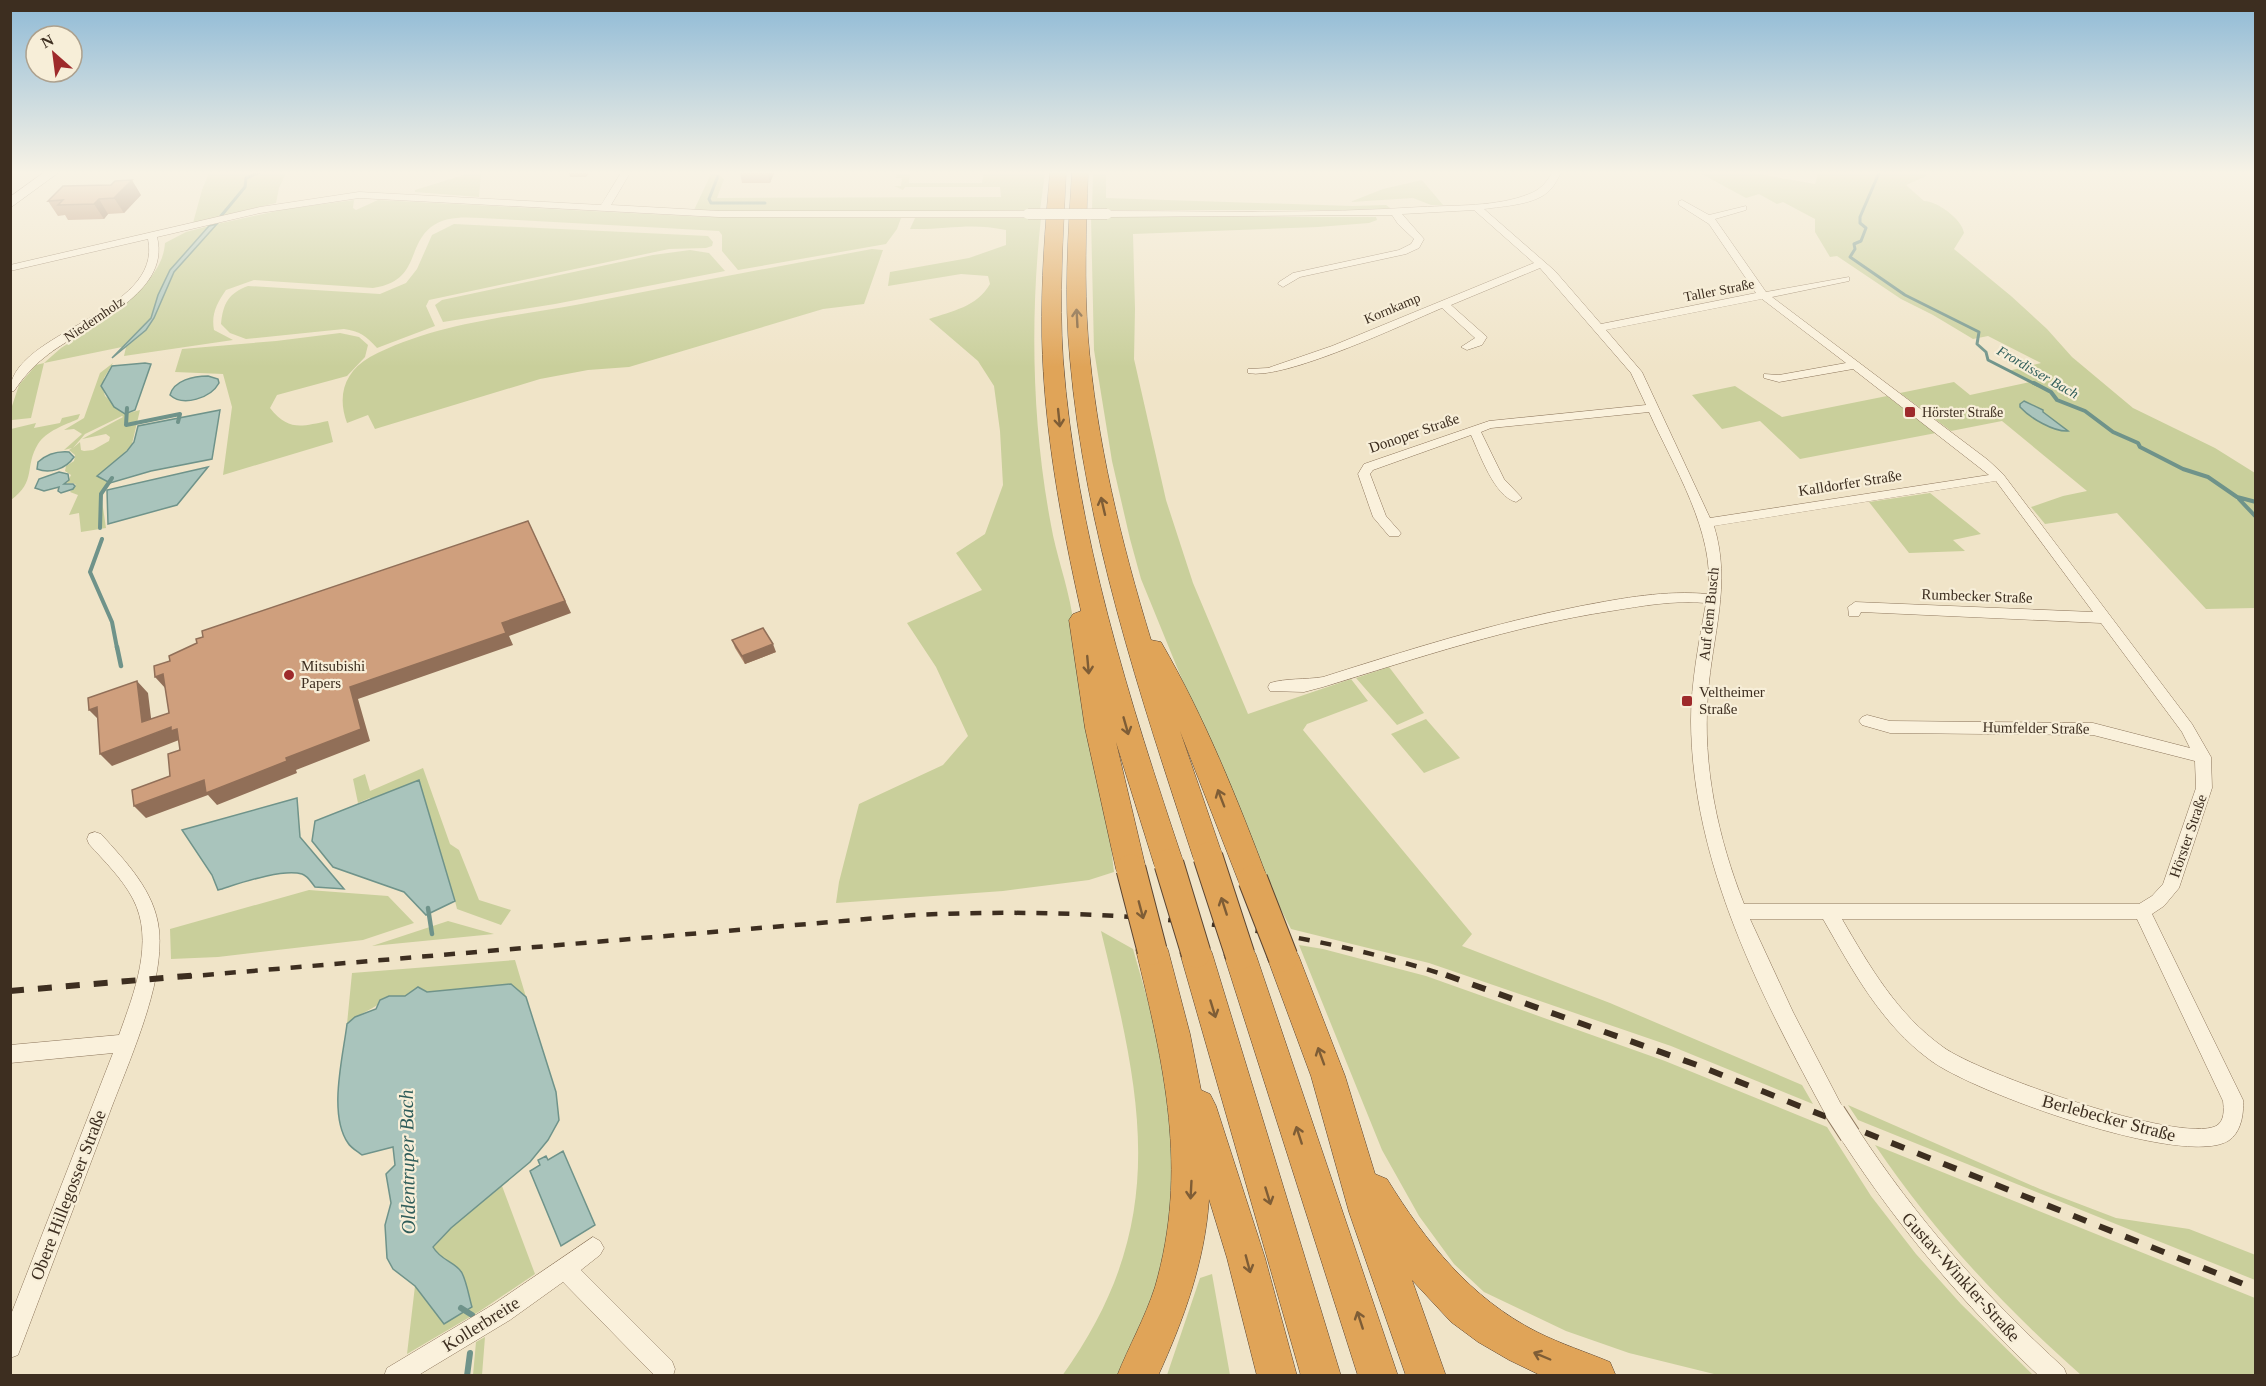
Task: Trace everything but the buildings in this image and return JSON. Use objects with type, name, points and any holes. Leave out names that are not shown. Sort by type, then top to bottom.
[{"type":"highway","points":[[1054,238],[1052,283],[1053,360],[1066,474],[1089,588],[1143,785],[1196,953],[1322,1376]]},
{"type":"highway","points":[[1078,238],[1080,358],[1097,481],[1131,615],[1164,724],[1378,1376]]},
{"type":"highway","points":[[1089,588],[1080,607],[1090,683],[1131,870],[1178,1049],[1202,1116],[1243,1247],[1277,1376]]},
{"type":"highway","points":[[1131,615],[1172,682],[1207,760],[1317,1044],[1346,1131],[1368,1212],[1426,1376]]},
{"type":"highway","points":[[1137,1376],[1156,1335],[1174,1287],[1184,1247],[1190,1206],[1191,1128],[1178,1049]]},
{"type":"highway","points":[[1346,1131],[1392,1223],[1413,1254],[1436,1281],[1492,1329],[1524,1348],[1596,1376]]},
{"type":"street","points":[[10,274],[145,238]]},
{"type":"street","name":"Niedernholz","points":[[10,389],[18,376],[33,361],[109,310],[137,287],[154,262],[152,238]]},
{"type":"street","points":[[1283,284],[1290,278],[1303,273],[1402,252],[1415,246],[1418,238]]},
{"type":"street","name":"Auf dem Busch","points":[[1511,238],[1541,264],[1640,378],[1706,523],[1716,570],[1700,702],[1703,789],[1717,856],[1738,912],[1800,1046],[1835,1112]]},
{"type":"street","name":"Hörster Straße","points":[[1723,238],[1758,290],[1766,297],[1984,463],[1999,477],[2187,728],[2203,757],[2206,776],[2204,788],[2174,878],[2164,895],[2142,911]]},
{"type":"street","points":[[10,268],[116,245]]},
{"type":"street","name":"Kornkamp","points":[[1252,371],[1269,371],[1336,348],[1541,264]]},
{"type":"street","name":"Taller Straße","points":[[1598,328],[1766,297],[1845,279]]},
{"type":"street","points":[[1443,303],[1481,338],[1478,343],[1467,347]]},
{"type":"street","points":[[1768,376],[1779,379],[1855,365]]},
{"type":"street","name":"Donoper Straße","points":[[1394,533],[1380,517],[1365,470],[1375,464],[1489,425],[1654,408]]},
{"type":"street","name":"Donoper Straße","points":[[1474,429],[1499,481],[1516,498]]},
{"type":"street","name":"Kalldorfer Straße","points":[[1706,523],[1999,477]]},
{"type":"street","points":[[1275,687],[1304,686],[1323,682],[1466,636],[1542,618],[1668,597],[1714,598]]},
{"type":"street","name":"Rumbecker Straße","points":[[1854,613],[1855,607],[2105,618]]},
{"type":"street","name":"Humfelder Straße","points":[[1867,721],[1890,727],[2093,729],[2203,757]]},
{"type":"street","points":[[10,1054],[126,1043],[142,999],[148,972],[150,935],[140,895],[95,839]]},
{"type":"street","points":[[1738,912],[1829,914],[2142,911]]},
{"type":"street","name":"Berlebecker Straße","points":[[1829,914],[1889,1011],[1906,1030],[1958,1068],[2059,1107],[2162,1134],[2202,1140],[2219,1135],[2230,1124],[2234,1116],[2233,1100],[2142,911]]},
{"type":"street","name":"Obere Hillegosser Straße","points":[[10,1347],[16,1319],[126,1043]]},
{"type":"street","name":"Gustav-Winkler-Straße","points":[[1835,1112],[1888,1194],[1941,1260],[2056,1376]]},
{"type":"street","name":"Kollerbreite","points":[[395,1376],[502,1312],[593,1248]]},
{"type":"street","points":[[565,1269],[664,1369]]},
{"type":"green space","points":[[175,238],[199,238],[170,270],[158,295],[151,318],[122,347],[44,363],[61,348],[114,314],[115,310],[140,289],[159,264],[165,243]]},
{"type":"green space","points":[[205,238],[422,238],[405,271],[388,284],[373,288],[254,280],[226,290],[216,309],[213,319],[214,330],[233,340],[124,356],[126,347],[146,330],[154,318],[174,272]]},
{"type":"green space","points":[[431,238],[709,238],[713,242],[712,246],[706,248],[669,249],[429,300],[426,306],[435,326],[377,348],[362,335],[344,329],[246,339],[230,333],[221,324],[223,310],[228,300],[236,292],[248,286],[380,294],[406,283],[417,269]]},
{"type":"green space","points":[[722,238],[891,238],[886,244],[738,270],[722,251]]},
{"type":"green space","points":[[1006,238],[1039,238],[1034,333],[1040,449],[1051,525],[1070,602],[1095,742],[1114,872],[1089,880],[1003,891],[836,903],[839,882],[859,804],[943,765],[968,736],[936,667],[907,623],[982,590],[956,553],[985,534],[1003,485],[1000,431],[994,386],[978,361],[929,319],[963,307],[978,298],[990,284],[988,276],[961,274],[888,286],[890,272],[969,258],[1006,245]]},
{"type":"green space","points":[[1091,238],[1133,238],[1134,359],[1166,500],[1193,583],[1248,714],[1351,679],[1368,701],[1307,724],[1303,730],[1472,934],[1462,946],[1610,1003],[1802,1085],[1813,1104],[1671,1046],[1429,963],[1291,929],[1275,898],[1141,579],[1112,461],[1094,350]]},
{"type":"green space","points":[[1818,238],[1961,238],[1954,249],[2011,296],[2047,329],[2072,357],[2133,408],[2215,448],[2255,473],[2255,608],[2206,609],[2117,513],[2045,524],[2031,507],[2087,491],[2002,421],[1951,431],[1900,393],[1954,382],[1970,395],[2030,382],[2008,371],[2041,363],[1988,336],[1973,339],[1901,299],[1837,256],[1830,257]],"holes":[[[2024,401],[2043,410],[2042,412],[2067,431],[2030,416],[2020,407]]]},
{"type":"green space","points":[[872,249],[883,250],[864,304],[823,309],[629,367],[588,370],[540,379],[375,429],[368,415],[347,423],[343,394],[354,370],[370,357],[420,336],[473,323]]},
{"type":"green space","points":[[690,250],[709,253],[725,271],[555,304],[443,322],[435,305],[442,300],[653,255]]},
{"type":"green space","points":[[340,333],[359,337],[368,345],[365,357],[347,376],[277,395],[270,408],[283,421],[290,424],[303,425],[328,421],[333,442],[223,475],[232,407],[223,374],[175,372],[182,349]]},
{"type":"green space","points":[[44,363],[31,418],[12,420],[11,409],[19,385],[36,365]]},
{"type":"green space","points":[[113,363],[104,378],[105,396],[125,414],[140,410],[132,444],[119,459],[97,476],[110,483],[101,494],[106,528],[81,532],[79,513],[69,515],[78,495],[70,492],[76,485],[67,483],[71,475],[65,471],[66,466],[74,461],[75,455],[69,450],[72,448],[64,450],[82,434],[74,429],[64,430],[84,418],[100,373]],"holes":[[[123,417],[82,439],[106,434],[110,437],[109,441],[93,450],[81,450],[80,442],[73,448],[85,434]]]},
{"type":"green space","points":[[1735,386],[1782,417],[1887,396],[1936,433],[1800,459],[1760,421],[1722,429],[1692,395]]},
{"type":"green space","points":[[80,414],[78,419],[41,439],[34,452],[27,480],[19,493],[11,500],[11,429],[36,423],[34,428],[60,423],[62,418]]},
{"type":"green space","points":[[1930,493],[1981,534],[1953,540],[1965,551],[1909,553],[1869,502]]},
{"type":"green space","points":[[1389,667],[1424,713],[1397,725],[1356,678]]},
{"type":"green space","points":[[1426,719],[1460,758],[1424,773],[1391,734]]},
{"type":"green space","points":[[423,768],[450,844],[459,850],[479,900],[511,910],[501,925],[457,909],[455,901],[370,798],[358,803],[353,779],[365,774],[370,791]]},
{"type":"green space","points":[[309,890],[388,896],[414,923],[363,940],[218,957],[171,959],[170,929]]},
{"type":"green space","points":[[448,921],[494,934],[372,946]]},
{"type":"green space","points":[[1101,931],[1133,949],[1155,1026],[1174,1127],[1167,1258],[1121,1375],[1062,1376],[1097,1320],[1120,1266],[1133,1213],[1138,1160],[1136,1106],[1128,1050]]},
{"type":"green space","points":[[1299,945],[1323,949],[1426,976],[1665,1061],[1827,1127],[1871,1196],[1916,1254],[1961,1304],[2033,1375],[1718,1375],[1629,1353],[1566,1331],[1484,1292],[1454,1264],[1419,1216],[1382,1150]]},
{"type":"green space","points":[[515,960],[526,997],[511,984],[427,992],[421,988],[405,996],[389,996],[347,1024],[352,973]]},
{"type":"green space","points":[[1848,1105],[2040,1189],[2116,1218],[2189,1229],[2253,1254],[2255,1255],[2255,1280],[1858,1120]]},
{"type":"green space","points":[[1875,1145],[2255,1298],[2255,1375],[2081,1375],[2024,1322],[1970,1266],[1921,1208]]},
{"type":"green space","points":[[502,1186],[535,1274],[480,1311],[407,1354],[415,1286],[444,1323],[471,1307],[453,1264],[440,1258],[433,1248],[451,1228]]},
{"type":"green space","points":[[1212,1274],[1230,1375],[1167,1375],[1200,1278]]},
{"type":"green space","points":[[485,1337],[482,1375],[473,1375],[476,1342]]},
{"type":"water","points":[[199,238],[205,238],[174,272],[154,318],[146,330],[112,358],[151,318],[158,295],[170,270]]},
{"type":"water","points":[[151,364],[135,410],[125,414],[114,407],[101,386],[112,366]]},
{"type":"water","points":[[208,376],[218,379],[219,383],[203,397],[182,400],[170,395],[180,382]]},
{"type":"water","points":[[2024,401],[2043,410],[2068,431],[2049,427],[2030,416],[2020,407]]},
{"type":"water","points":[[220,410],[212,459],[151,471],[110,483],[97,476],[127,451],[134,442],[138,426]]},
{"type":"water","points":[[69,452],[74,457],[62,467],[52,471],[37,469],[38,462],[45,457]]},
{"type":"water","points":[[208,467],[177,505],[108,524],[107,490]]},
{"type":"water","points":[[59,472],[68,474],[69,480],[64,484],[73,484],[75,486],[73,489],[61,493],[58,491],[59,487],[44,491],[35,488],[39,479]]},
{"type":"water","points":[[419,780],[455,901],[426,915],[404,892],[333,867],[312,841],[315,821]]},
{"type":"water","points":[[297,798],[300,837],[344,889],[315,887],[302,874],[283,873],[218,890],[212,875],[182,830]]},
{"type":"water","points":[[511,984],[526,997],[556,1092],[559,1120],[548,1140],[530,1162],[451,1228],[433,1247],[462,1273],[472,1307],[444,1324],[415,1286],[393,1269],[387,1258],[385,1225],[391,1203],[386,1174],[395,1165],[393,1147],[362,1155],[349,1145],[342,1131],[338,1085],[347,1024],[355,1017],[376,1009],[380,1000],[389,996],[405,996],[418,987],[427,992]]},
{"type":"water","points":[[563,1151],[595,1225],[561,1246],[530,1171],[540,1165],[538,1160],[546,1156],[548,1160]]},
{"type":"waterway","name":"Frordisser Bach","points":[[1862,238],[1861,241],[1854,244],[1855,249],[1850,257],[1905,295],[1979,332],[1977,344],[1986,352],[1988,360],[2037,385]]},
{"type":"waterway","name":"Frordisser Bach","points":[[2034,383],[2051,392],[2057,400],[2085,411],[2113,432],[2138,443],[2140,447],[2183,469],[2208,477],[2237,497],[2256,502]]},
{"type":"waterway","name":"Oldentruper Bach","points":[[127,408],[126,425],[180,414],[178,422]]},
{"type":"waterway","name":"Oldentruper Bach","points":[[100,528],[101,494],[112,478]]},
{"type":"waterway","points":[[2239,499],[2256,517]]},
{"type":"waterway","name":"Oldentruper Bach","points":[[102,539],[90,572],[112,622],[117,648]]},
{"type":"waterway","name":"Oldentruper Bach","points":[[117,647],[121,666]]},
{"type":"waterway","name":"Oldentruper Bach","points":[[428,908],[432,934]]},
{"type":"waterway","name":"Oldentruper Bach","points":[[461,1308],[472,1315]]},
{"type":"waterway","name":"Oldentruper Bach","points":[[467,1376],[470,1353]]},
{"type":"railway","points":[[181,977],[914,915],[982,913],[1118,916],[1253,930],[1319,942],[1451,977]]},
{"type":"railway","points":[[10,991],[199,975]]},
{"type":"railway","points":[[1446,975],[1697,1065],[2256,1289]]},
{"type":"place","name":"Hörster Straße","points":[[1910,412]]},
{"type":"place","name":"Mitsubishi Papers","points":[[289,675]]},
{"type":"place","name":"Veltheimer Straße","points":[[1687,701]]}]
